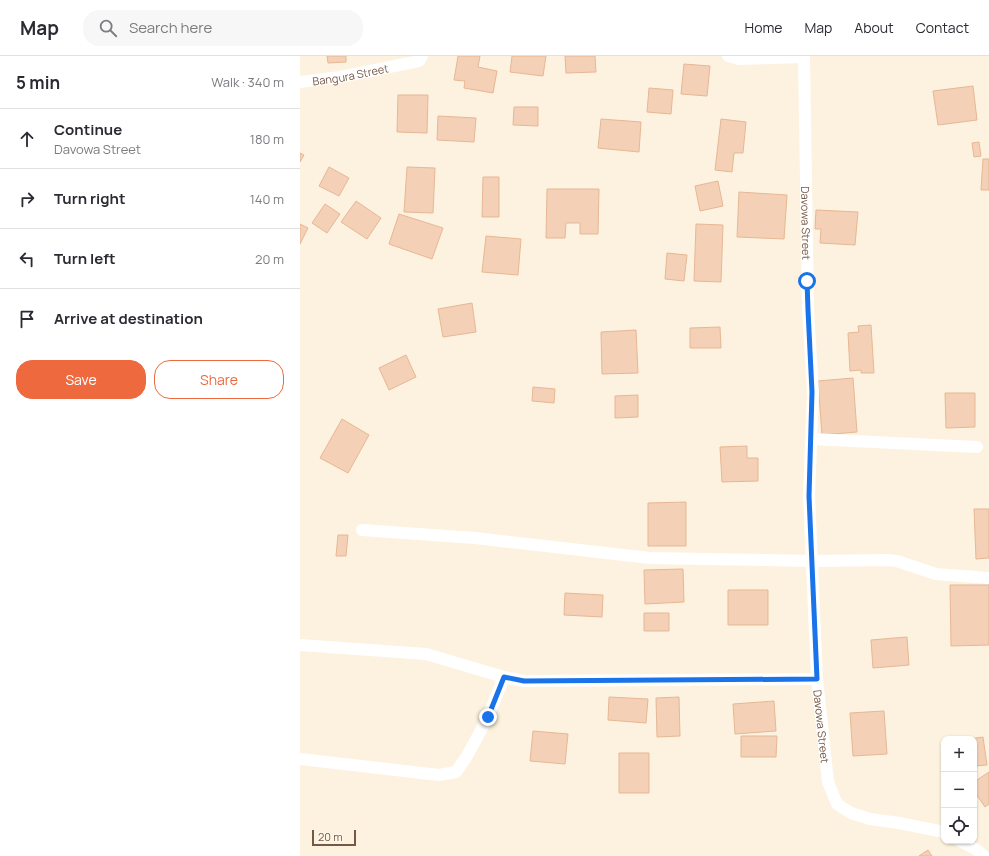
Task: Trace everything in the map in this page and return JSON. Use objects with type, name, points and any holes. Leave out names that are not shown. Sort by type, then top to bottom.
[{"type":"street","name":"Bangura Street","points":[[300,82],[340,77],[419,61],[422,56]]},
{"type":"street","points":[[728,56],[739,59],[804,57]]},
{"type":"street","name":"Davowa Street","points":[[804,57],[808,310],[812,392],[812,439],[809,496],[817,679],[828,782],[837,804],[852,813],[870,819],[941,831]]},
{"type":"street","points":[[812,439],[976,447]]},
{"type":"street","points":[[362,530],[475,538],[650,558],[813,561],[886,560],[897,561],[936,574],[989,578]]},
{"type":"street","points":[[300,645],[426,654],[504,677],[524,681],[817,679]]},
{"type":"street","points":[[300,759],[439,776],[456,772],[467,756],[488,717],[504,677]]},
{"type":"street","points":[[966,844],[984,856]]},
{"type":"building","points":[[327,56],[346,56],[346,62],[328,63]]},
{"type":"building","points":[[458,56],[480,56],[478,67],[497,71],[493,93],[464,88],[465,81],[454,80]]},
{"type":"building","points":[[512,56],[546,56],[543,76],[510,72]]},
{"type":"building","points":[[565,56],[595,56],[596,72],[566,73]]},
{"type":"building","points":[[684,64],[710,66],[707,96],[681,94]]},
{"type":"building","points":[[973,86],[977,120],[938,125],[933,91]]},
{"type":"building","points":[[649,88],[673,90],[671,114],[647,112]]},
{"type":"building","points":[[398,95],[428,95],[427,133],[397,132]]},
{"type":"building","points":[[514,107],[538,107],[538,126],[513,125]]},
{"type":"building","points":[[438,116],[476,118],[474,142],[437,140]]},
{"type":"building","points":[[601,119],[641,122],[639,152],[598,148]]},
{"type":"building","points":[[721,119],[746,122],[743,153],[734,153],[732,172],[715,170]]},
{"type":"building","points":[[979,142],[981,156],[974,157],[972,143]]},
{"type":"building","points":[[300,153],[304,155],[300,162]]},
{"type":"building","points":[[983,159],[989,159],[989,190],[981,190]]},
{"type":"building","points":[[329,167],[349,178],[339,196],[319,186]]},
{"type":"building","points":[[407,167],[435,168],[433,213],[404,212]]},
{"type":"building","points":[[483,177],[499,177],[499,217],[482,217]]},
{"type":"building","points":[[718,181],[723,206],[700,211],[695,186]]},
{"type":"building","points":[[547,189],[599,189],[598,234],[580,234],[580,223],[566,223],[565,238],[546,238]]},
{"type":"building","points":[[739,192],[787,195],[784,239],[737,237]]},
{"type":"building","points":[[356,201],[381,218],[367,239],[341,222]]},
{"type":"building","points":[[325,204],[340,214],[327,233],[312,223]]},
{"type":"building","points":[[816,210],[858,212],[855,245],[820,243],[821,229],[815,229]]},
{"type":"building","points":[[399,214],[443,228],[432,259],[389,244]]},
{"type":"building","points":[[300,224],[308,228],[300,244]]},
{"type":"building","points":[[696,224],[723,225],[721,282],[694,281]]},
{"type":"building","points":[[486,236],[521,239],[518,275],[482,272]]},
{"type":"building","points":[[667,253],[687,255],[684,281],[665,279]]},
{"type":"building","points":[[472,303],[476,332],[443,337],[438,309]]},
{"type":"building","points":[[871,325],[874,373],[861,373],[861,370],[850,371],[848,333],[859,332],[858,326]]},
{"type":"building","points":[[720,327],[721,348],[690,348],[690,328]]},
{"type":"building","points":[[636,330],[638,373],[602,374],[601,332]]},
{"type":"building","points":[[406,355],[416,377],[389,390],[379,368]]},
{"type":"building","points":[[853,378],[857,432],[822,435],[818,381]]},
{"type":"building","points":[[533,387],[555,389],[554,403],[532,401]]},
{"type":"building","points":[[945,393],[975,393],[975,427],[946,428]]},
{"type":"building","points":[[638,395],[638,417],[615,418],[615,396]]},
{"type":"building","points":[[342,419],[369,435],[348,473],[320,458]]},
{"type":"building","points":[[747,446],[747,458],[758,458],[758,481],[722,482],[720,447]]},
{"type":"building","points":[[686,502],[686,546],[648,546],[648,503]]},
{"type":"building","points":[[974,509],[989,509],[989,558],[976,559]]},
{"type":"building","points":[[338,535],[348,535],[346,556],[336,556]]},
{"type":"building","points":[[683,569],[684,602],[645,604],[644,570]]},
{"type":"building","points":[[950,585],[989,585],[989,645],[951,646]]},
{"type":"building","points":[[728,590],[768,590],[768,625],[728,625]]},
{"type":"building","points":[[565,593],[603,595],[602,617],[564,615]]},
{"type":"building","points":[[644,613],[669,613],[669,631],[644,631]]},
{"type":"building","points":[[907,637],[909,665],[873,668],[871,640]]},
{"type":"building","points":[[609,697],[648,699],[646,723],[608,720]]},
{"type":"building","points":[[679,697],[680,736],[657,737],[656,698]]},
{"type":"building","points":[[774,701],[776,731],[735,734],[733,704]]},
{"type":"building","points":[[884,711],[887,754],[853,756],[850,713]]},
{"type":"building","points":[[533,731],[568,734],[565,764],[530,761]]},
{"type":"building","points":[[741,736],[777,736],[776,757],[741,757]]},
{"type":"building","points":[[983,737],[987,765],[977,766],[977,738]]},
{"type":"building","points":[[619,753],[649,753],[649,793],[619,793]]},
{"type":"building","points":[[989,772],[989,804],[985,807],[977,795],[977,780]]},
{"type":"building","points":[[928,850],[932,856],[919,856]]},
{"type":"route","points":[[488,717],[504,677],[524,681],[817,679],[809,496],[812,439],[812,392],[807,281]]}]
